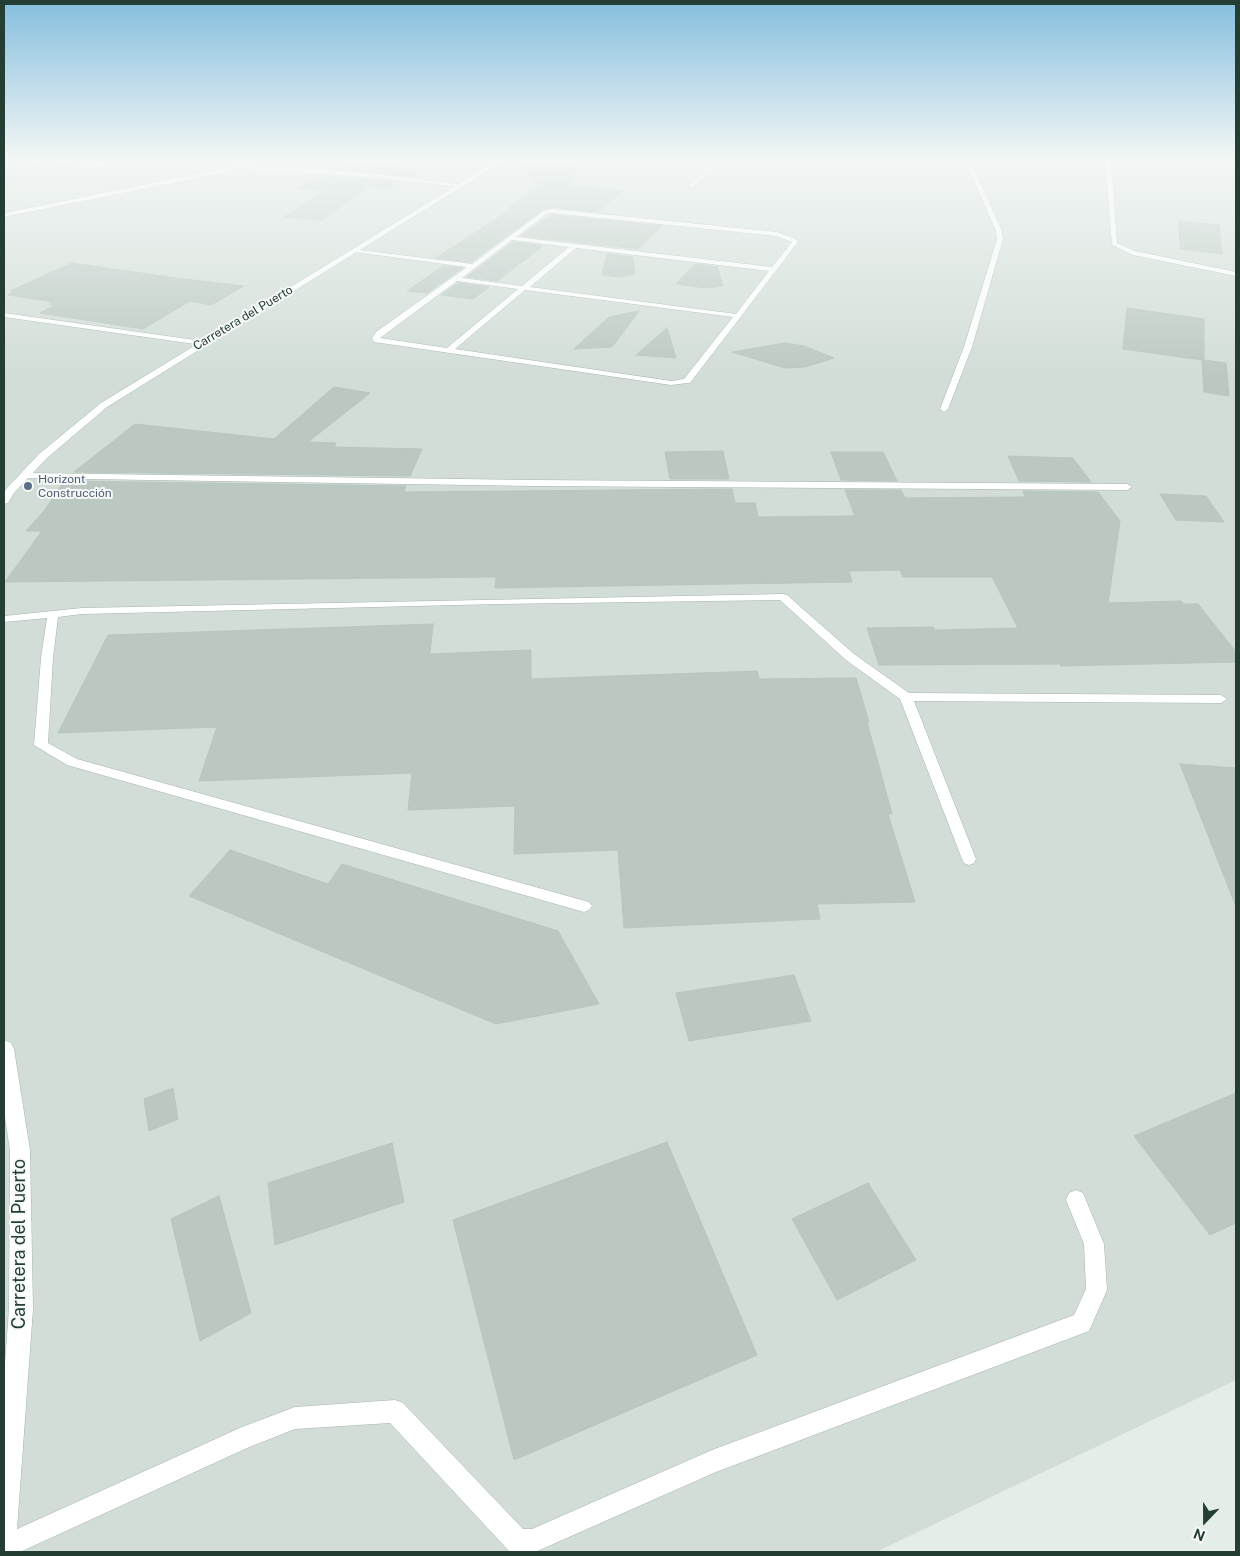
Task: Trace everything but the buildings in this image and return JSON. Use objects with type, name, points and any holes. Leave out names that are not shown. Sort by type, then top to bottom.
[{"type":"main road","name":"Carretera del Puerto","points":[[4,501],[43,456],[104,405],[383,233]]},
{"type":"main road","name":"Carretera del Puerto","points":[[4,1049],[20,1150],[21,1309],[4,1529]]},
{"type":"lane","points":[[518,233],[376,338],[384,342],[671,383],[687,382],[795,242],[777,234],[763,233]]},
{"type":"lane","points":[[944,409],[968,347],[1000,239],[999,233]]},
{"type":"lane","points":[[1113,233],[1114,244],[1132,253],[1236,274]]},
{"type":"lane","points":[[511,238],[773,269]]},
{"type":"lane","points":[[448,351],[574,246]]},
{"type":"lane","points":[[354,250],[473,266]]},
{"type":"lane","points":[[456,279],[738,316]]},
{"type":"lane","points":[[4,315],[202,343]]},
{"type":"lane","points":[[25,476],[533,483],[771,482],[1127,487]]},
{"type":"lane","points":[[4,619],[53,613],[499,601],[783,597],[850,657],[895,687],[906,697],[969,859]]},
{"type":"lane","points":[[53,613],[47,658],[41,745],[72,762],[584,906]]},
{"type":"lane","points":[[906,697],[1221,699]]},
{"type":"lane","points":[[4,1547],[242,1438],[295,1418],[395,1411],[518,1542],[534,1541],[712,1462],[1081,1322],[1097,1290],[1094,1244],[1076,1200]]},
{"type":"shaded area","points":[[4,233],[1236,233],[1236,1380],[876,1552],[4,1552]]},
{"type":"place","name":"Horizont Construcción","points":[[28,486]]}]
